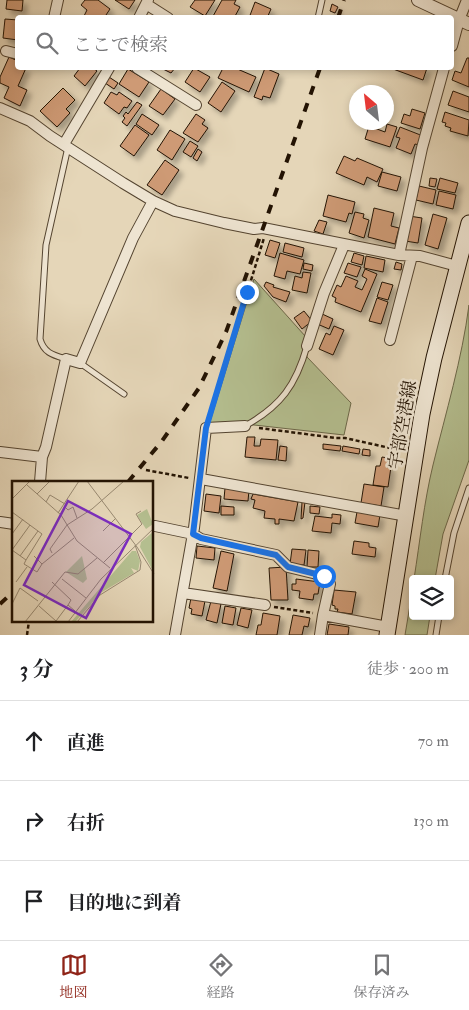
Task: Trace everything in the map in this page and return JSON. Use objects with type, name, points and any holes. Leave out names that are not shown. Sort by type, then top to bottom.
[{"type":"main road","name":"宇部空港線","points":[[388,631],[422,414],[434,358],[469,223]]},
{"type":"street","points":[[55,15],[58,0]]},
{"type":"street","points":[[418,0],[449,15]]},
{"type":"street","points":[[454,42],[464,22],[467,0]]},
{"type":"street","points":[[140,15],[147,2],[164,15]]},
{"type":"street","points":[[6,51],[15,53]]},
{"type":"street","points":[[66,145],[104,70]]},
{"type":"street","points":[[140,70],[196,105]]},
{"type":"street","points":[[400,255],[422,148],[443,70]]},
{"type":"street","points":[[0,108],[30,121],[153,201],[175,211],[201,219],[400,255],[420,256],[457,266]]},
{"type":"street","points":[[40,481],[42,457],[46,447],[66,359],[80,363],[132,238],[153,201]]},
{"type":"street","points":[[307,346],[324,293],[344,245]]},
{"type":"street","points":[[390,340],[412,256]]},
{"type":"street","points":[[175,635],[193,534],[206,428],[245,426]]},
{"type":"street","points":[[0,452],[42,457]]},
{"type":"street","points":[[201,479],[407,516]]},
{"type":"street","points":[[155,526],[276,555],[288,567],[324,576],[330,584],[320,635]]},
{"type":"street","points":[[183,592],[265,606]]},
{"type":"street","points":[[324,615],[388,631]]},
{"type":"lane","points":[[319,15],[322,0]]},
{"type":"lane","points":[[66,145],[46,245],[40,339],[42,347],[48,352],[66,359]]},
{"type":"lane","points":[[245,426],[263,416],[282,399],[296,378],[307,346]]},
{"type":"lane","points":[[80,363],[124,394]]},
{"type":"lane","points":[[446,575],[454,533],[469,488]]},
{"type":"lane","points":[[436,635],[438,620]]},
{"type":"path","points":[[206,428],[267,230]]},
{"type":"path","points":[[245,426],[345,438],[390,448]]},
{"type":"path","points":[[146,470],[201,479]]},
{"type":"path","points":[[265,606],[324,615]]},
{"type":"path","points":[[27,635],[29,622]]},
{"type":"green space","points":[[254,279],[306,337],[307,357],[351,403],[344,435],[245,424],[209,425]]},
{"type":"green space","points":[[469,305],[469,460],[443,534],[436,575],[415,575],[430,479]]},
{"type":"green space","points":[[409,611],[409,620],[429,620],[427,635],[405,635]]},
{"type":"building","points":[[7,0],[23,0],[22,11],[6,9]]},
{"type":"building","points":[[85,0],[98,0],[110,9],[106,15],[84,15],[87,10],[81,5]]},
{"type":"building","points":[[115,0],[135,0],[129,9]]},
{"type":"building","points":[[195,0],[215,0],[206,15],[190,7]]},
{"type":"building","points":[[222,0],[236,0],[234,4],[240,7],[236,15],[214,15]]},
{"type":"building","points":[[255,2],[271,9],[268,15],[250,15]]},
{"type":"building","points":[[332,4],[338,7],[335,13],[330,11]]},
{"type":"building","points":[[5,19],[15,20],[15,40],[3,38]]},
{"type":"building","points":[[9,57],[15,60],[15,70],[25,70],[18,86],[27,90],[20,106],[4,98],[9,87],[0,83],[0,77]]},
{"type":"building","points":[[467,58],[469,58],[469,87],[452,80],[455,71],[461,73]]},
{"type":"building","points":[[78,70],[97,71],[85,86],[74,76]]},
{"type":"building","points":[[127,70],[149,82],[139,97],[119,84]]},
{"type":"building","points":[[193,70],[198,70],[210,77],[200,92],[185,82]]},
{"type":"building","points":[[222,70],[240,70],[256,77],[249,92],[218,78]]},
{"type":"building","points":[[264,70],[279,74],[270,98],[263,96],[262,100],[254,97]]},
{"type":"building","points":[[396,70],[426,70],[423,80]]},
{"type":"building","points":[[109,77],[118,83],[114,89],[105,83]]},
{"type":"building","points":[[222,82],[235,91],[221,112],[208,103]]},
{"type":"building","points":[[63,88],[75,100],[66,109],[70,113],[57,127],[40,111]]},
{"type":"building","points":[[161,89],[175,99],[163,115],[149,106]]},
{"type":"building","points":[[453,91],[469,97],[469,112],[448,105]]},
{"type":"building","points":[[111,92],[117,95],[119,92],[132,101],[119,114],[104,103]]},
{"type":"building","points":[[137,102],[142,105],[127,126],[122,122],[125,118],[123,116],[126,112],[128,114]]},
{"type":"building","points":[[412,109],[425,113],[420,129],[401,123],[404,114],[410,116]]},
{"type":"building","points":[[445,112],[469,120],[468,136],[450,131],[451,128],[445,126],[446,123],[442,122]]},
{"type":"building","points":[[142,114],[159,125],[152,135],[136,124]]},
{"type":"building","points":[[196,114],[205,120],[202,124],[208,128],[198,142],[183,133]]},
{"type":"building","points":[[135,125],[149,135],[134,156],[120,146]]},
{"type":"building","points":[[394,126],[397,127],[390,147],[365,139],[368,130],[385,132],[386,130],[394,130]]},
{"type":"building","points":[[400,127],[423,136],[419,145],[415,144],[411,154],[396,148],[400,138],[396,137]]},
{"type":"building","points":[[170,130],[185,139],[172,160],[157,150]]},
{"type":"building","points":[[190,141],[198,146],[191,157],[183,152]]},
{"type":"building","points":[[198,149],[202,152],[197,161],[193,158]]},
{"type":"building","points":[[344,156],[355,161],[357,158],[383,169],[377,182],[367,177],[364,185],[336,173]]},
{"type":"building","points":[[165,160],[179,170],[162,195],[147,185]]},
{"type":"building","points":[[382,172],[401,177],[397,191],[378,186]]},
{"type":"building","points":[[430,178],[437,179],[435,187],[429,186]]},
{"type":"building","points":[[440,178],[458,183],[455,193],[437,189]]},
{"type":"building","points":[[419,186],[436,190],[433,204],[416,200]]},
{"type":"building","points":[[439,191],[456,195],[453,209],[436,205]]},
{"type":"building","points":[[328,195],[355,202],[352,214],[349,213],[346,222],[323,216]]},
{"type":"building","points":[[374,208],[394,213],[391,226],[399,228],[395,244],[368,237]]},
{"type":"building","points":[[355,212],[364,214],[363,218],[369,220],[364,238],[349,233]]},
{"type":"building","points":[[433,214],[447,218],[438,249],[425,245]]},
{"type":"building","points":[[409,216],[422,218],[418,243],[405,241]]},
{"type":"building","points":[[319,220],[327,222],[323,234],[314,231]]},
{"type":"building","points":[[270,240],[280,243],[275,258],[265,255]]},
{"type":"building","points":[[285,243],[304,248],[302,257],[283,252]]},
{"type":"building","points":[[280,253],[304,260],[300,274],[287,271],[285,279],[274,276]]},
{"type":"building","points":[[354,253],[364,256],[362,265],[351,262]]},
{"type":"building","points":[[366,256],[385,260],[383,272],[364,268]]},
{"type":"building","points":[[396,262],[402,264],[401,270],[394,269]]},
{"type":"building","points":[[304,263],[313,265],[312,271],[303,269]]},
{"type":"building","points":[[348,263],[361,267],[357,277],[344,273]]},
{"type":"building","points":[[365,269],[377,274],[361,312],[335,302],[336,298],[332,296],[337,285],[341,287],[346,276],[358,281],[355,287],[362,290],[367,279],[362,276]]},
{"type":"building","points":[[303,272],[311,273],[307,293],[292,290],[295,276],[302,278]]},
{"type":"building","points":[[266,282],[274,285],[273,287],[290,292],[286,302],[273,297],[264,286]]},
{"type":"building","points":[[382,282],[393,285],[388,300],[377,297]]},
{"type":"building","points":[[377,298],[388,302],[381,324],[369,321]]},
{"type":"building","points":[[304,311],[312,321],[302,329],[294,318]]},
{"type":"building","points":[[320,313],[333,319],[329,329],[315,323]]},
{"type":"building","points":[[334,326],[344,330],[333,355],[319,349],[326,333],[330,335]]},
{"type":"building","points":[[247,437],[255,437],[254,446],[260,446],[261,439],[278,440],[276,460],[245,457]]},
{"type":"building","points":[[323,444],[341,446],[340,451],[323,449]]},
{"type":"building","points":[[280,446],[287,447],[286,461],[278,460]]},
{"type":"building","points":[[343,446],[360,449],[359,454],[342,451]]},
{"type":"building","points":[[363,449],[370,450],[370,456],[362,455]]},
{"type":"building","points":[[382,457],[388,458],[387,467],[391,467],[388,487],[373,485],[376,466],[380,466]]},
{"type":"building","points":[[364,484],[384,487],[381,506],[361,503]]},
{"type":"building","points":[[225,488],[249,490],[248,501],[224,499]]},
{"type":"building","points":[[206,494],[221,496],[219,513],[204,511]]},
{"type":"building","points":[[253,494],[298,502],[294,521],[279,519],[279,524],[275,524],[275,519],[264,518],[265,511],[253,508],[255,500],[251,499]]},
{"type":"building","points":[[302,502],[305,502],[303,518],[301,519]]},
{"type":"building","points":[[221,506],[234,507],[234,515],[221,515]]},
{"type":"building","points":[[310,506],[320,507],[319,514],[310,513]]},
{"type":"building","points":[[357,512],[380,515],[378,527],[355,523]]},
{"type":"building","points":[[332,514],[341,515],[340,524],[332,523],[331,533],[312,531],[315,516],[332,518]]},
{"type":"building","points":[[354,541],[369,543],[369,547],[376,548],[375,557],[352,554]]},
{"type":"building","points":[[197,546],[215,548],[214,560],[196,558]]},
{"type":"building","points":[[292,549],[306,550],[304,565],[290,564]]},
{"type":"building","points":[[308,550],[319,551],[318,567],[307,567]]},
{"type":"building","points":[[221,551],[234,554],[227,591],[213,588]]},
{"type":"building","points":[[286,567],[288,600],[271,600],[269,568]]},
{"type":"building","points":[[296,579],[320,582],[318,594],[314,594],[313,600],[299,598],[300,591],[292,590],[292,584],[296,584]]},
{"type":"building","points":[[334,590],[356,592],[352,614],[337,612],[338,609],[335,609],[335,606],[332,605]]},
{"type":"building","points":[[191,598],[205,601],[202,616],[191,614],[192,609],[189,608]]},
{"type":"building","points":[[211,601],[221,604],[217,623],[206,620]]},
{"type":"building","points":[[225,606],[236,608],[233,625],[222,623]]},
{"type":"building","points":[[241,608],[252,610],[248,628],[237,625]]},
{"type":"building","points":[[263,613],[280,616],[277,635],[256,635],[258,625],[261,625]]},
{"type":"building","points":[[293,615],[310,618],[308,627],[304,626],[302,635],[289,635]]},
{"type":"building","points":[[329,624],[349,627],[348,635],[327,635]]},
{"type":"railway","points":[[339,15],[344,0]]},
{"type":"railway","points":[[129,481],[162,441],[199,388],[226,332],[319,70]]},
{"type":"railway","points":[[0,604],[12,593]]},
{"type":"route","points":[[247,292],[206,428],[193,534],[201,538],[276,555],[288,567],[324,576]]}]
